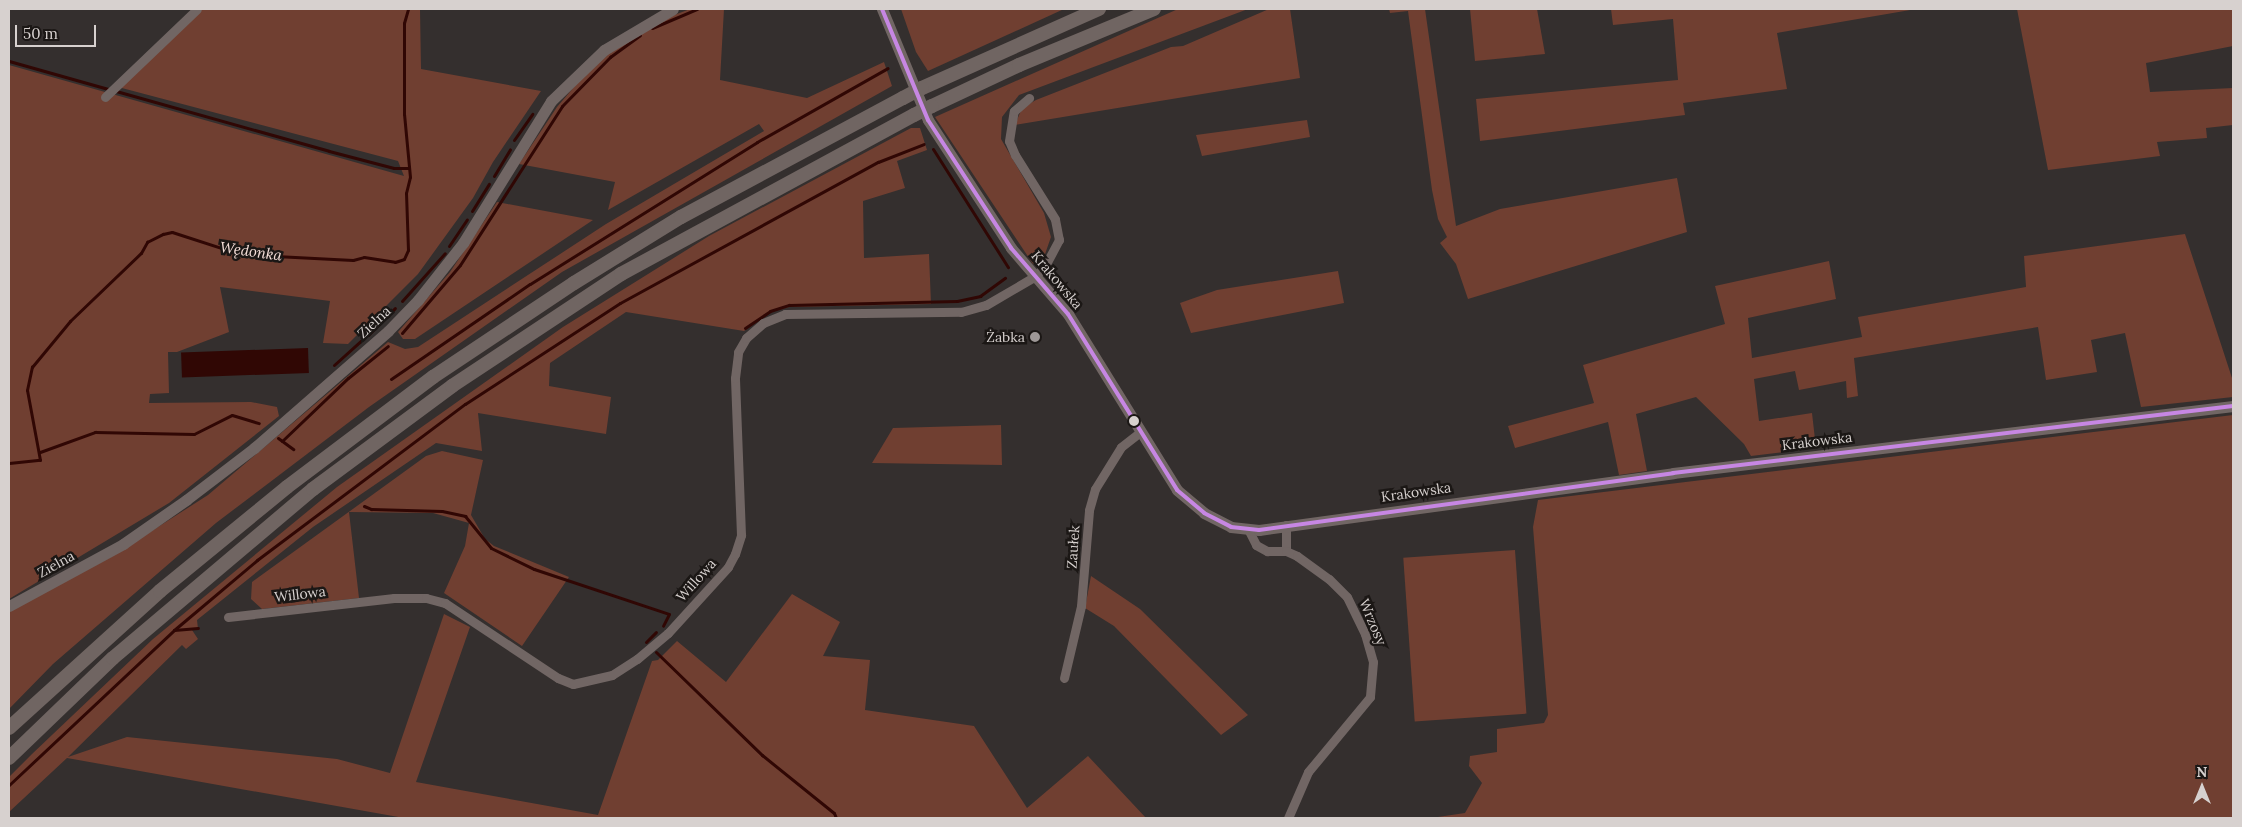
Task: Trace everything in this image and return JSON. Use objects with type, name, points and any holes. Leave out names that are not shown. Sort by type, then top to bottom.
[{"type":"highway","points":[[11,725],[160,591],[287,487],[433,377],[574,282],[681,217],[922,88],[1099,9]]},
{"type":"highway","points":[[9,758],[112,658],[313,488],[452,386],[621,274],[932,106],[1019,65],[1154,9]]},
{"type":"street","points":[[105,97],[197,9]]},
{"type":"street","name":"Zielna","points":[[9,606],[123,544],[186,500],[254,448],[388,331],[418,300],[464,242],[551,102],[604,50],[673,9]]},
{"type":"street","name":"Krakowska","points":[[882,9],[928,120],[1011,248],[1034,278],[1068,314],[1177,490],[1190,503],[1219,522],[1248,528],[1286,525],[1673,473],[2233,406]]},
{"type":"street","points":[[1029,98],[1014,111],[1009,141],[1015,155],[1049,205],[1059,240],[1046,266],[1034,278]]},
{"type":"street","name":"Willowa","points":[[228,617],[394,598],[426,598],[445,603],[558,678],[573,684],[612,675],[668,633],[728,567],[735,554],[741,534],[735,378],[738,352],[746,338],[763,323],[785,314],[960,312],[986,305],[1034,278]]},
{"type":"street","name":"Zaułek","points":[[1064,678],[1080,615],[1089,510],[1095,488],[1121,447],[1140,432]]},
{"type":"street","points":[[1286,525],[1286,551]]},
{"type":"street","name":"Wrzosy","points":[[1248,528],[1261,548],[1286,551],[1323,574],[1347,597],[1371,651],[1374,678],[1364,707],[1308,772],[1288,818]]},
{"type":"shaded area","points":[[202,9],[420,9],[421,69],[541,91],[493,162],[473,198],[418,274],[348,344],[323,343],[330,301],[220,287],[229,332],[177,352],[168,352],[169,393],[150,394],[149,403],[251,402],[277,407],[279,416],[169,503],[9,599],[9,65],[404,176],[398,161],[118,87]]},
{"type":"shaded area","points":[[690,9],[724,9],[720,80],[807,98],[884,62],[892,86],[562,272],[369,407],[216,523],[53,664],[9,709],[9,611],[111,557],[208,495],[388,342],[405,349],[418,347],[606,224],[764,131],[759,124],[608,210],[615,182],[519,164],[557,107],[586,73],[620,43],[656,22]]},
{"type":"shaded area","points":[[901,9],[1064,9],[928,71],[916,52]]},
{"type":"shaded area","points":[[1178,9],[1248,9],[1019,95],[1002,117],[1001,139],[1044,213],[1051,237],[1044,257],[1033,264],[935,117]]},
{"type":"shaded area","points":[[1269,9],[1290,9],[1300,78],[1015,125],[1022,108],[1036,100],[1171,47],[1183,46]]},
{"type":"shaded area","points":[[1389,9],[1425,9],[1456,226],[1500,209],[1677,178],[1687,232],[1468,299],[1456,264],[1440,243],[1447,237],[1438,219],[1432,190],[1408,11],[1390,13]]},
{"type":"shaded area","points":[[1470,9],[1537,9],[1545,54],[1475,61]]},
{"type":"shaded area","points":[[1611,9],[1916,9],[1777,33],[1787,89],[1683,103],[1685,115],[1480,141],[1476,99],[1678,80],[1673,19],[1613,25]]},
{"type":"shaded area","points":[[2017,9],[2233,9],[2233,46],[2146,63],[2150,92],[2233,88],[2233,125],[2206,128],[2207,138],[2157,142],[2160,156],[2048,170]]},
{"type":"shaded area","points":[[1307,120],[1310,137],[1202,156],[1196,135]]},
{"type":"shaded area","points":[[911,128],[920,128],[927,150],[897,161],[905,188],[863,201],[864,258],[929,254],[931,304],[789,307],[769,312],[744,331],[626,312],[550,363],[549,386],[611,397],[606,434],[478,413],[482,451],[436,443],[313,527],[197,620],[198,629],[192,630],[198,639],[186,649],[182,645],[68,757],[127,737],[337,759],[390,773],[444,614],[470,627],[416,782],[598,815],[652,661],[658,660],[677,641],[726,682],[792,594],[840,622],[823,656],[870,660],[865,710],[974,726],[1027,808],[1088,756],[1146,818],[404,818],[67,758],[9,812],[9,777],[32,754],[153,639],[337,487],[563,327],[709,236]]},
{"type":"shaded area","points":[[497,202],[593,220],[415,339],[403,339],[398,332],[450,272]]},
{"type":"shaded area","points":[[2185,234],[2233,381],[2233,397],[2141,407],[2125,333],[2091,340],[2097,372],[2046,380],[2038,327],[1854,358],[1858,396],[1847,398],[1846,381],[1799,390],[1795,371],[1754,379],[1759,421],[1812,413],[1816,448],[1751,456],[1744,444],[1696,397],[1636,414],[1647,471],[1619,475],[1608,422],[1515,448],[1508,426],[1594,403],[1583,365],[1725,324],[1715,286],[1829,261],[1836,299],[1748,318],[1752,358],[1862,337],[1858,317],[2026,287],[2024,256]]},
{"type":"shaded area","points":[[1338,271],[1344,303],[1191,333],[1180,303],[1217,290]]},
{"type":"shaded area","points":[[308,348],[309,373],[182,377],[181,352]]},
{"type":"shaded area","points":[[2233,415],[2233,818],[1431,818],[1465,813],[1482,783],[1469,766],[1470,756],[1497,752],[1497,729],[1544,723],[1548,715],[1533,527],[1538,500]]},
{"type":"shaded area","points":[[1001,425],[1002,465],[872,463],[893,428]]},
{"type":"shaded area","points":[[442,451],[483,460],[471,515],[485,539],[494,546],[569,577],[522,646],[444,593],[465,546],[469,523],[433,513],[349,512],[359,598],[262,609],[251,599],[252,582],[426,456]]},
{"type":"shaded area","points":[[1515,550],[1526,714],[1415,721],[1403,558]]},
{"type":"shaded area","points":[[1091,576],[1140,609],[1248,715],[1221,735],[1114,626],[1085,608]]},
{"type":"waterway","name":"Wędonka","points":[[9,463],[40,460],[27,390],[32,367],[70,321],[141,253],[147,242],[172,232],[231,251],[256,255],[353,260],[364,257],[395,262],[404,259],[408,250],[406,193],[410,177],[404,114],[404,23],[408,9]]},
{"type":"waterway","points":[[652,28],[697,9]]},
{"type":"waterway","points":[[402,333],[460,265],[562,106],[610,57],[640,35]]},
{"type":"waterway","points":[[9,61],[108,89]]},
{"type":"waterway","points":[[391,379],[530,284],[757,142],[888,68]]},
{"type":"waterway","points":[[116,91],[329,151],[394,168],[409,168]]},
{"type":"waterway","points":[[514,140],[532,114]]},
{"type":"waterway","points":[[9,785],[174,630],[257,560],[465,404],[620,303],[878,162],[924,144]]},
{"type":"waterway","points":[[494,176],[510,149]]},
{"type":"waterway","points":[[933,149],[1008,267]]},
{"type":"waterway","points":[[472,211],[489,184]]},
{"type":"waterway","points":[[449,246],[467,219]]},
{"type":"waterway","points":[[402,301],[445,253]]},
{"type":"waterway","points":[[745,328],[770,311],[789,305],[957,301],[980,296],[1005,278]]},
{"type":"waterway","points":[[368,335],[395,308]]},
{"type":"waterway","points":[[334,365],[361,341]]},
{"type":"waterway","points":[[282,441],[348,378],[388,346]]},
{"type":"waterway","points":[[40,452],[95,432],[194,434],[232,415],[259,423]]},
{"type":"waterway","points":[[278,438],[293,449]]},
{"type":"waterway","points":[[364,506],[371,509],[442,511],[465,516],[491,548],[534,569],[669,614],[663,626]]},
{"type":"waterway","points":[[174,630],[198,628]]},
{"type":"waterway","points":[[646,642],[656,632]]},
{"type":"waterway","points":[[656,652],[762,755],[834,813],[836,818]]},
{"type":"transit line","points":[[882,9],[928,120],[1011,248],[1068,314],[1177,490],[1204,513],[1231,527],[1259,530],[1673,473],[2233,406]]},
{"type":"place","name":"Żabka","points":[[1035,337]]}]
